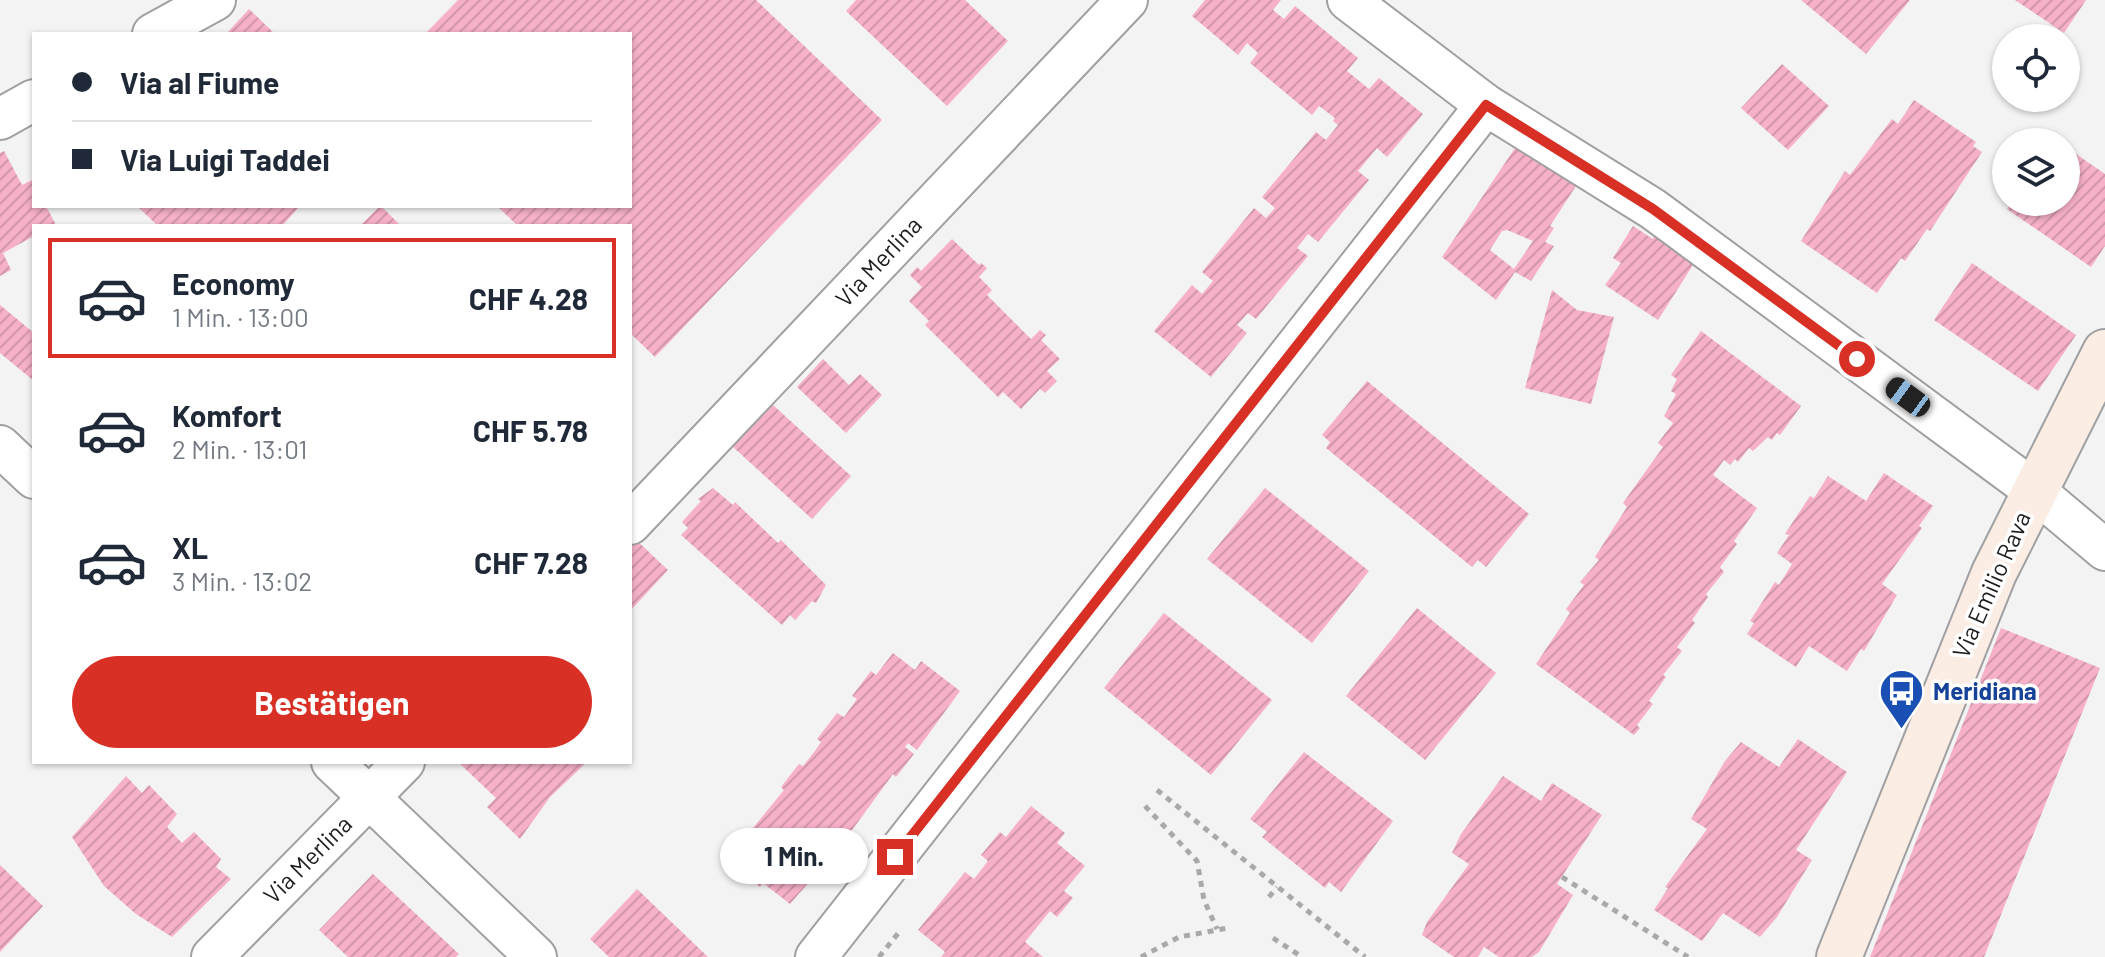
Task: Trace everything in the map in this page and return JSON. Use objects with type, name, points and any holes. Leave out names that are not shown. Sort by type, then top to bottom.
[{"type":"main road","name":"Via Emilio Rava","points":[[1839,957],[1994,573],[2105,352]]},
{"type":"street","points":[[157,32],[215,0]]},
{"type":"street","name":"Via Merlina","points":[[632,522],[1127,0]]},
{"type":"street","points":[[1348,0],[1486,105],[1653,209],[2035,491],[2105,550]]},
{"type":"street","points":[[0,119],[32,101]]},
{"type":"street","points":[[816,957],[1486,105]]},
{"type":"street","points":[[0,446],[32,476]]},
{"type":"street","points":[[334,764],[536,957]]},
{"type":"street","name":"Via Merlina","points":[[212,957],[402,764]]},
{"type":"path","points":[[1157,790],[1365,957]]},
{"type":"path","points":[[1145,806],[1197,861],[1204,900],[1217,929]]},
{"type":"path","points":[[1562,877],[1688,957]]},
{"type":"path","points":[[1269,897],[1277,887]]},
{"type":"path","points":[[1141,957],[1179,937],[1228,928]]},
{"type":"path","points":[[879,957],[900,931]]},
{"type":"path","points":[[1273,938],[1302,957]]},
{"type":"building","points":[[458,0],[756,0],[882,120],[655,357],[632,335],[632,224],[516,224],[499,208],[632,208],[632,32],[427,32]]},
{"type":"building","points":[[856,0],[965,0],[1008,41],[947,106],[846,11]]},
{"type":"building","points":[[1205,0],[1281,0],[1273,10],[1284,19],[1295,6],[1358,58],[1347,71],[1369,89],[1379,78],[1423,114],[1387,157],[1377,148],[1358,171],[1369,180],[1318,242],[1308,234],[1297,248],[1308,256],[1256,319],[1248,313],[1237,325],[1247,333],[1211,377],[1154,331],[1192,285],[1202,294],[1213,281],[1202,272],[1254,208],[1266,218],[1275,208],[1262,197],[1316,132],[1326,140],[1338,125],[1333,121],[1335,118],[1319,106],[1312,115],[1250,63],[1258,53],[1247,43],[1238,55],[1192,16]]},
{"type":"building","points":[[1801,0],[1910,0],[1866,54]]},
{"type":"building","points":[[2015,0],[2086,0],[2070,24],[2051,24]]},
{"type":"building","points":[[249,9],[273,32],[228,32]]},
{"type":"building","points":[[1782,64],[1829,106],[1788,150],[1741,108]]},
{"type":"building","points":[[1914,100],[1976,142],[1973,146],[1982,152],[1930,231],[1927,229],[1905,261],[1901,258],[1877,293],[1801,241],[1845,171],[1850,175],[1892,119],[1898,124]]},
{"type":"building","points":[[1519,142],[1578,183],[1550,226],[1554,228],[1545,242],[1554,246],[1531,281],[1515,272],[1496,300],[1442,257]],"holes":[[[1507,230],[1533,241],[1514,269],[1490,250],[1502,231]]]},
{"type":"building","points":[[4,151],[22,185],[32,180],[32,208],[47,208],[55,224],[32,224],[32,237],[3,253],[11,270],[0,276],[0,153]]},
{"type":"building","points":[[2080,157],[2105,174],[2105,246],[2091,267],[2017,216],[2080,216]]},
{"type":"building","points":[[139,208],[298,208],[284,224],[156,224]]},
{"type":"building","points":[[378,208],[383,208],[399,224],[362,224]]},
{"type":"building","points":[[1633,226],[1653,239],[1654,236],[1693,265],[1658,320],[1605,285],[1621,263],[1613,258]]},
{"type":"building","points":[[952,239],[979,265],[981,263],[987,268],[979,277],[992,290],[987,295],[1031,339],[1040,330],[1046,335],[1041,340],[1060,359],[1047,371],[1057,381],[1045,393],[1040,389],[1021,409],[1003,392],[998,397],[925,325],[929,321],[909,301],[922,287],[910,275],[917,267],[921,271]]},
{"type":"building","points":[[1972,263],[2076,335],[2038,391],[1934,320]]},
{"type":"building","points":[[1552,290],[1577,310],[1614,317],[1591,404],[1525,388]]},
{"type":"building","points":[[0,305],[32,331],[32,379],[0,353]]},
{"type":"building","points":[[1701,331],[1801,406],[1780,435],[1777,433],[1772,440],[1768,437],[1753,451],[1749,448],[1738,462],[1735,459],[1730,465],[1724,460],[1713,475],[1757,508],[1734,541],[1737,544],[1720,567],[1724,572],[1706,594],[1708,597],[1692,620],[1695,623],[1677,647],[1682,651],[1663,675],[1666,677],[1649,701],[1653,704],[1637,725],[1640,728],[1634,735],[1536,664],[1570,613],[1566,609],[1584,585],[1580,582],[1599,560],[1595,557],[1627,507],[1623,503],[1663,447],[1658,443],[1673,423],[1664,416],[1676,394],[1671,391],[1677,379],[1671,375]]},
{"type":"building","points":[[823,359],[849,385],[860,374],[882,395],[846,433],[797,387]]},
{"type":"building","points":[[1367,381],[1529,514],[1486,567],[1478,560],[1472,567],[1326,448],[1330,442],[1322,435]]},
{"type":"building","points":[[761,394],[851,476],[812,519],[722,437]]},
{"type":"building","points":[[1884,473],[1933,506],[1919,526],[1922,528],[1882,584],[1897,595],[1864,651],[1861,649],[1847,671],[1809,646],[1796,667],[1747,634],[1754,623],[1750,621],[1775,582],[1779,585],[1792,564],[1777,553],[1789,535],[1785,534],[1810,496],[1814,498],[1828,476],[1866,501]]},
{"type":"building","points":[[713,488],[733,505],[735,502],[778,543],[781,540],[826,585],[816,603],[812,601],[795,620],[790,615],[782,625],[681,535],[688,528],[682,522],[701,501],[698,499]]},
{"type":"building","points":[[1265,488],[1369,571],[1312,643],[1207,559]]},
{"type":"building","points":[[632,538],[668,570],[632,609]]},
{"type":"building","points":[[1417,608],[1496,673],[1425,760],[1346,696]]},
{"type":"building","points":[[1164,613],[1272,700],[1211,775],[1104,688]]},
{"type":"building","points":[[2001,628],[2100,668],[1984,957],[1870,957]]},
{"type":"building","points":[[893,653],[915,670],[921,661],[960,691],[917,750],[908,743],[905,747],[914,754],[896,777],[893,774],[836,852],[826,844],[823,848],[832,856],[790,904],[763,883],[760,887],[722,856],[743,829],[748,834],[784,790],[781,787],[799,764],[803,766],[815,751],[821,742],[817,739],[837,713],[844,717],[857,699],[852,696],[871,671],[876,675]]},
{"type":"building","points":[[1798,739],[1847,772],[1796,850],[1812,860],[1777,917],[1760,937],[1723,913],[1702,941],[1654,910],[1668,888],[1665,887],[1707,829],[1691,819],[1725,761],[1741,742],[1779,767]]},
{"type":"building","points":[[1304,752],[1393,821],[1341,892],[1329,882],[1325,888],[1262,837],[1267,832],[1250,819]]},
{"type":"building","points":[[460,764],[585,764],[550,797],[520,839],[487,807],[496,798]]},
{"type":"building","points":[[126,776],[142,793],[149,785],[177,814],[167,827],[182,843],[194,832],[221,859],[216,867],[231,879],[172,937],[136,914],[104,886],[72,837]]},
{"type":"building","points":[[1503,776],[1541,801],[1552,783],[1602,815],[1557,884],[1573,895],[1539,952],[1532,957],[1499,957],[1484,947],[1478,957],[1454,957],[1422,935],[1427,922],[1469,864],[1452,853],[1461,834]]},
{"type":"building","points":[[1031,806],[1065,833],[1057,843],[1085,866],[1064,891],[1073,898],[1057,917],[1050,911],[1025,942],[1043,957],[941,957],[945,952],[918,930],[965,872],[974,879],[988,861],[981,855],[1000,832],[1006,837]]},
{"type":"building","points":[[0,865],[43,906],[0,952]]},
{"type":"building","points":[[373,874],[459,954],[456,957],[348,957],[319,930]]},
{"type":"building","points":[[637,889],[708,957],[609,957],[590,939]]},
{"type":"place","name":"Meridiana","points":[[1902,731]]},
{"type":"route","points":[[895,857],[1486,105],[1653,209],[1857,359]]}]
